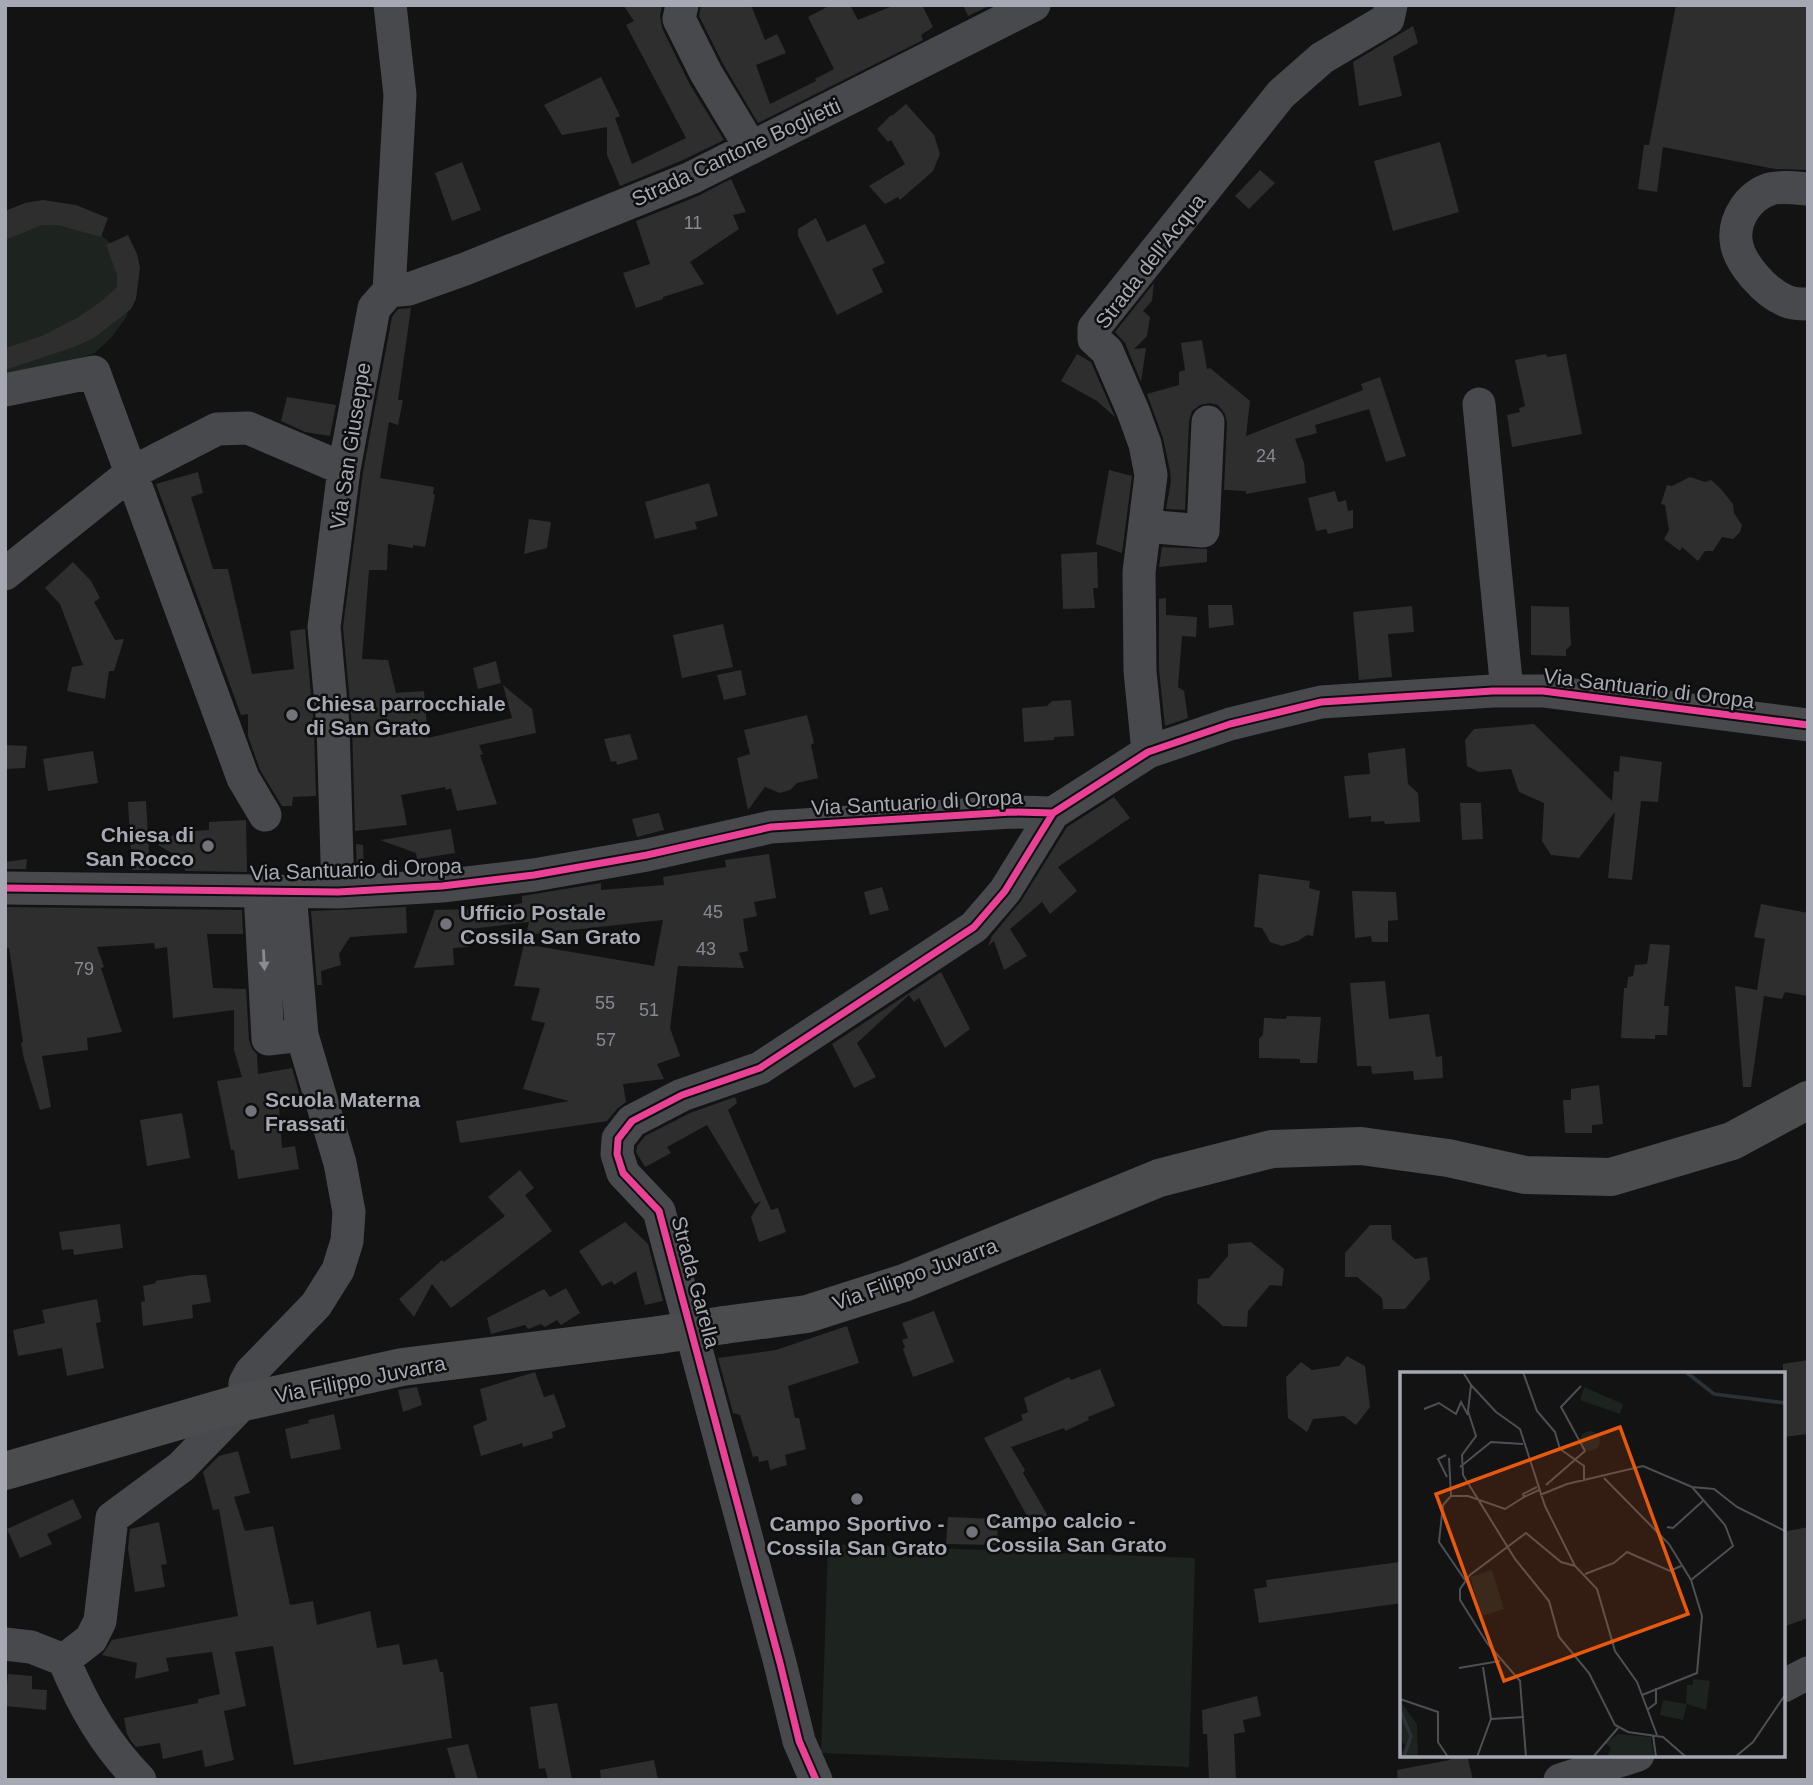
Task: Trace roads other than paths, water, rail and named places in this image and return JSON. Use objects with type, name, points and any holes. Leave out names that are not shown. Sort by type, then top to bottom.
[{"type":"main road","name":"Via Filippo Juvarra","points":[[5,1471],[244,1402],[402,1367],[807,1314],[904,1283],[1159,1178],[1272,1149],[1362,1146],[1448,1158],[1525,1175],[1611,1177],[1732,1141],[1808,1100]]},
{"type":"street","name":"Via San Giuseppe","points":[[338,892],[333,726],[324,627],[344,469],[374,308],[389,291],[400,95],[390,5]]},
{"type":"street","points":[[682,5],[678,19],[706,73],[751,148]]},
{"type":"street","name":"Strada Cantone Boglietti","points":[[389,291],[409,289],[477,264],[691,178],[1034,5]]},
{"type":"street","name":"Strada dell'Acqua","points":[[1148,752],[1140,671],[1139,572],[1150,475],[1145,444],[1107,351],[1094,339],[1094,328],[1281,94],[1322,58],[1388,19],[1391,5]]},
{"type":"street","points":[[1808,189],[1771,188],[1751,200],[1739,217],[1736,240],[1745,263],[1762,286],[1787,302],[1808,304]]},
{"type":"street","points":[[5,390],[94,372],[243,779],[265,815]]},
{"type":"street","points":[[1479,404],[1507,691]]},
{"type":"street","points":[[1145,526],[1203,531],[1208,422]]},
{"type":"street","points":[[5,574],[131,473],[217,429],[248,428],[344,469]]},
{"type":"street","name":"Via Santuario di Oropa","points":[[5,888],[338,892],[442,886],[534,875],[647,855],[771,827],[1012,812],[1053,813],[1148,752],[1230,724],[1321,702],[1507,691],[1590,696],[1808,725]]},
{"type":"street","name":"Strada Garella","points":[[816,1780],[799,1741],[777,1649],[659,1211],[624,1173],[617,1154],[618,1139],[632,1121],[682,1094],[760,1068],[974,927],[1005,891],[1053,813]]},
{"type":"street","points":[[64,1660],[91,1639],[100,1621],[112,1518],[181,1467],[244,1402],[245,1383],[251,1373],[316,1305],[338,1270],[347,1241],[349,1212],[340,1163],[302,1035],[268,1039],[275,892]]},
{"type":"street","points":[[5,1644],[31,1647],[64,1660],[80,1699],[115,1755],[140,1780]]},
{"type":"street","points":[[1785,1685],[1808,1673]]},
{"type":"street","points":[[1560,1780],[1634,1757]]},
{"type":"street","points":[[1635,1780],[1637,1757]]},
{"type":"place","name":"Chiesa parrocchiale di San Grato","points":[[292,715]]},
{"type":"place","name":"Chiesa di San Rocco","points":[[208,846]]},
{"type":"place","name":"Ufficio Postale Cossila San Grato","points":[[446,924]]},
{"type":"place","name":"Scuola Materna Frassati","points":[[251,1111]]},
{"type":"place","name":"Campo Sportivo - Cossila San Grato","points":[[857,1499]]},
{"type":"place","name":"Campo calcio - Cossila San Grato","points":[[972,1532]]}]
